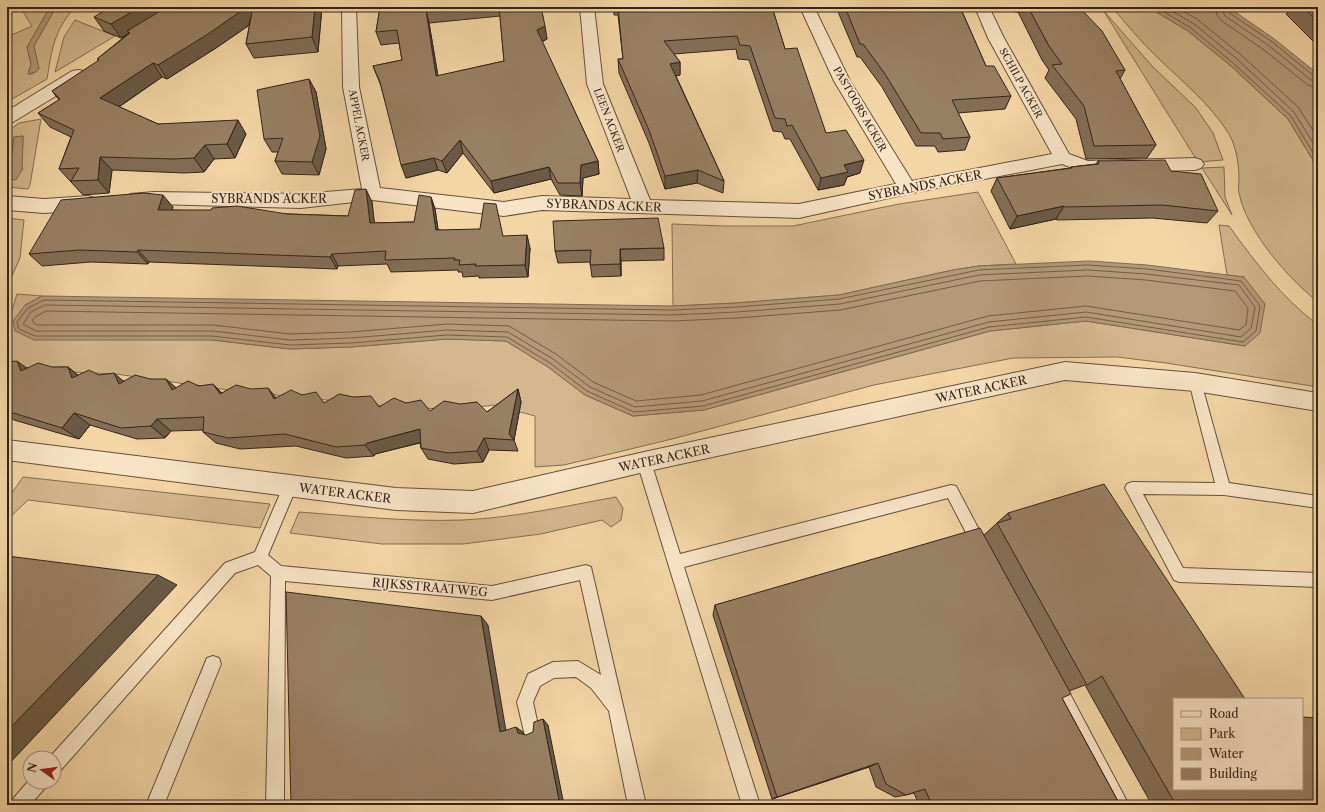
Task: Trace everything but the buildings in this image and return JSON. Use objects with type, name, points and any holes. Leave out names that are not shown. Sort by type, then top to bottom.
[{"type":"street","name":"APPEL ACKER","points":[[349,7],[351,88],[372,194]]},
{"type":"street","name":"LEEN ACKER","points":[[587,7],[594,84],[643,206]]},
{"type":"street","name":"PASTOORS ACKER","points":[[807,7],[842,81],[907,188]]},
{"type":"street","name":"SCHILP ACKER","points":[[982,7],[996,38],[1063,158]]},
{"type":"street","points":[[7,118],[92,66]]},
{"type":"street","name":"SYBRANDS ACKER","points":[[7,204],[44,206],[154,198],[301,201],[372,194],[504,209],[542,203],[799,211],[907,188],[1063,158]]},
{"type":"street","points":[[1063,158],[1086,167],[1195,164]]},
{"type":"street","name":"WATER ACKER","points":[[7,450],[396,499],[473,502],[644,462],[1065,371],[1195,382],[1318,402]]},
{"type":"lane","points":[[1195,382],[1224,489]]},
{"type":"lane","points":[[644,462],[751,805]]},
{"type":"lane","points":[[62,757],[230,568],[260,557],[290,486]]},
{"type":"lane","points":[[1318,502],[1224,489],[1132,488],[1179,575],[1318,580]]},
{"type":"lane","points":[[675,562],[951,491],[988,560]]},
{"type":"lane","points":[[260,557],[278,572],[275,805]]},
{"type":"lane","name":"RIJKSSTRAATWEG","points":[[278,572],[492,593],[586,572],[637,805]]},
{"type":"lane","points":[[155,805],[213,664]]},
{"type":"lane","name":"RIJKSSTRAATWEG","points":[[531,730],[525,702],[534,680],[553,670],[578,669],[597,682],[616,708]]},
{"type":"lane","points":[[1049,672],[1120,805]]},
{"type":"lane","points":[[19,805],[32,790]]},
{"type":"green space","points":[[20,7],[50,7],[27,47],[31,64],[28,74],[32,74],[39,69],[34,46],[56,7],[75,7],[58,32],[47,79],[7,102],[7,37],[32,26]]},
{"type":"green space","points":[[1112,7],[1148,7],[1188,31],[1231,66],[1288,119],[1314,162],[1318,173],[1318,302],[1282,267],[1270,253],[1250,223],[1243,208],[1239,193],[1237,155],[1229,134],[1222,123],[1196,94],[1147,47]]},
{"type":"green space","points":[[1103,10],[1152,66],[1196,108],[1213,133],[1223,160],[1198,162]]},
{"type":"green space","points":[[75,20],[115,36],[55,72],[64,37]]},
{"type":"green space","points":[[41,119],[30,185],[28,189],[7,187],[7,132],[19,123]],"holes":[[[23,136],[22,170],[12,154],[14,137]]]},
{"type":"green space","points":[[1224,167],[1225,197],[1232,215],[1202,168]]},
{"type":"green space","points":[[978,192],[1016,264],[979,266],[953,270],[839,295],[673,306],[672,224],[793,226],[899,204]]},
{"type":"green space","points":[[7,218],[24,220],[20,258],[7,287]]},
{"type":"green space","points":[[1219,225],[1229,226],[1270,279],[1292,303],[1318,325],[1318,387],[1166,363],[1117,357],[1013,358],[874,385],[672,439],[564,465],[535,467],[535,416],[494,405],[463,409],[408,408],[235,391],[116,374],[7,369],[7,327],[17,294],[42,296],[25,305],[212,340],[290,349],[351,347],[447,339],[506,341],[548,367],[585,395],[633,416],[704,410],[990,331],[1086,321],[1245,346],[1244,277],[1227,275]]},
{"type":"green space","points":[[23,477],[270,504],[260,528],[28,500],[7,520],[7,500]]},
{"type":"green space","points":[[616,497],[623,508],[621,520],[611,527],[602,520],[541,534],[463,544],[382,544],[290,533],[299,512],[360,517],[462,520],[501,517]]},
{"type":"water","points":[[50,7],[56,7],[34,46],[39,69],[36,72],[28,74],[31,64],[27,47]]},
{"type":"water","points":[[1148,7],[1228,7],[1273,38],[1318,74],[1318,173],[1314,162],[1288,119],[1231,66],[1188,31]]},
{"type":"water","points":[[23,136],[22,170],[16,180],[9,179],[14,137]]},
{"type":"water","points":[[1089,261],[1147,265],[1244,277],[1265,304],[1260,333],[1245,346],[1086,321],[990,331],[704,410],[633,416],[585,395],[548,367],[506,341],[447,339],[351,347],[290,349],[212,340],[34,340],[15,331],[13,321],[25,305],[42,296],[673,306],[839,295],[953,270],[979,266]]}]
